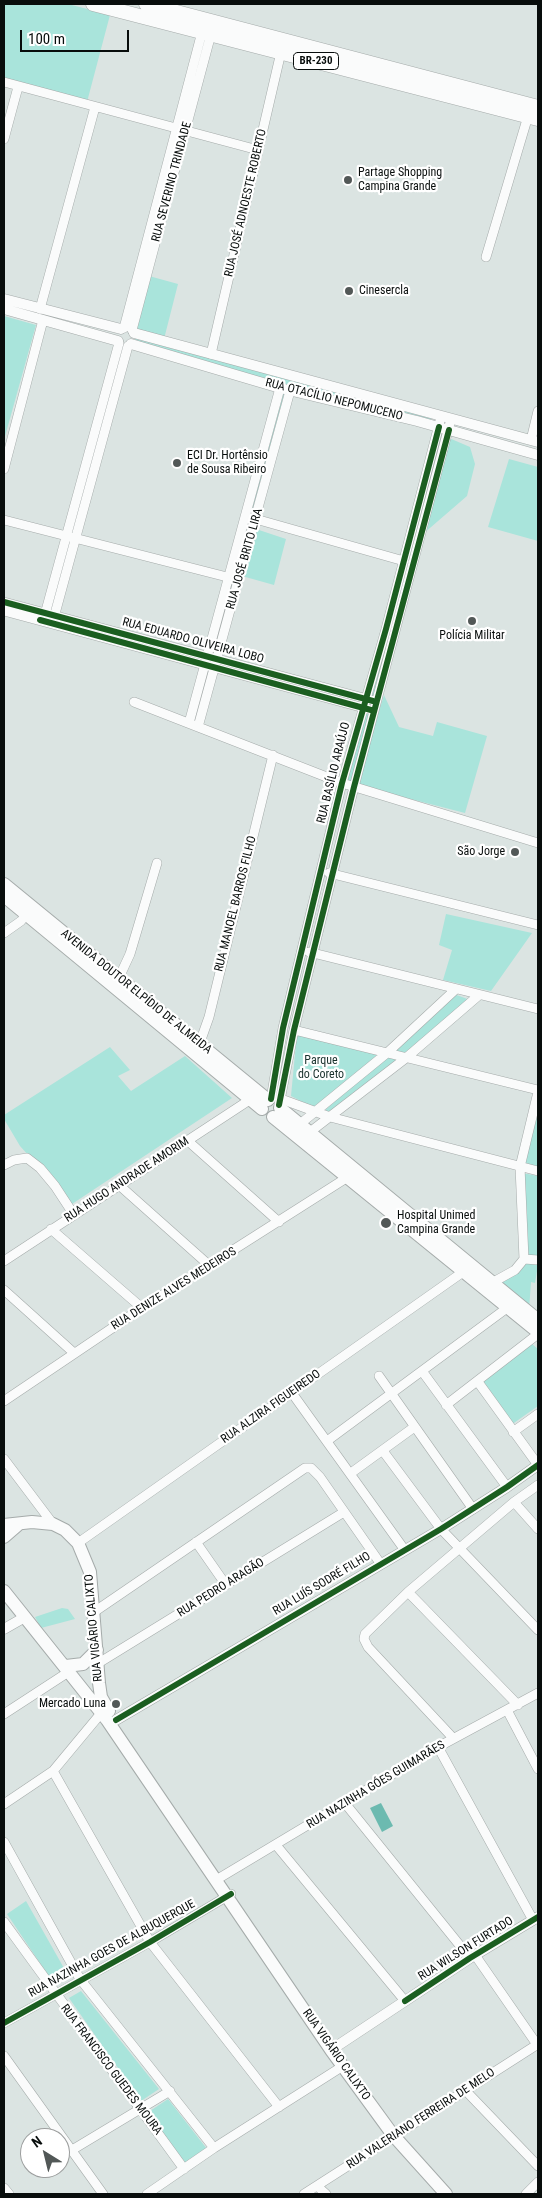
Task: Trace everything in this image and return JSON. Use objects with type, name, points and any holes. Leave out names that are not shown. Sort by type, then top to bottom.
[{"type":"main road","name":"BR-230","points":[[93,4],[535,114]]},
{"type":"main road","name":"BR-230","points":[[148,4],[535,114]]},
{"type":"main road","name":"AVENIDA DOUTOR ELPÍDIO DE ALMEIDA","points":[[4,884],[29,911]]},
{"type":"main road","name":"AVENIDA DOUTOR ELPÍDIO DE ALMEIDA","points":[[4,896],[29,911],[198,1049],[300,1124],[352,1175],[487,1285],[538,1320]]},
{"type":"main road","name":"AVENIDA DOUTOR ELPÍDIO DE ALMEIDA","points":[[198,1049],[251,1099],[274,1105],[463,1272],[487,1285],[507,1308],[538,1333]]},
{"type":"main road","points":[[4,1524],[53,1524]]},
{"type":"main road","points":[[4,1537],[19,1524]]},
{"type":"main road","name":"RUA VIGÁRIO CALIXTO","points":[[53,1524],[65,1530],[78,1543],[90,1572],[101,1697],[166,1791],[228,1895],[330,2050],[393,2135],[446,2194]]},
{"type":"main road","name":"RUA VIGÁRIO CALIXTO","points":[[4,1591],[102,1712],[219,1879]]},
{"type":"main road","points":[[68,1669],[83,1664],[97,1650]]},
{"type":"street","name":"RUA SEVERINO TRINDADE","points":[[128,330],[206,33]]},
{"type":"street","name":"RUA JOSÉ ADNOESTE ROBERTO","points":[[211,354],[281,52]]},
{"type":"street","points":[[4,82],[258,150]]},
{"type":"street","points":[[4,140],[18,87]]},
{"type":"street","points":[[40,309],[95,107]]},
{"type":"street","points":[[486,257],[535,114]]},
{"type":"street","name":"RUA OTACÍLIO NEPOMUCENO","points":[[4,299],[128,330],[534,441]]},
{"type":"street","name":"RUA OTACÍLIO NEPOMUCENO","points":[[4,309],[285,389],[538,455]]},
{"type":"street","points":[[4,469],[42,320]]},
{"type":"street","points":[[49,618],[124,343],[118,333],[128,330],[135,338],[124,343]]},
{"type":"street","name":"RUA JOSÉ BRITO LIRA","points":[[211,662],[227,577],[244,516],[285,389]]},
{"type":"street","name":"RUA JOSÉ BRITO LIRA","points":[[194,725],[211,662],[256,519],[285,389]]},
{"type":"street","points":[[534,441],[538,411]]},
{"type":"street","name":"RUA BASÍLIO ARAÚJO","points":[[274,1105],[314,953],[446,417]]},
{"type":"street","name":"RUA BASÍLIO ARAÚJO","points":[[274,1105],[282,1028],[322,871],[342,783],[404,560],[444,429]]},
{"type":"street","points":[[244,516],[404,560]]},
{"type":"street","points":[[4,520],[71,539],[238,580]]},
{"type":"street","name":"RUA EDUARDO OLIVEIRA LOBO","points":[[4,602],[49,618],[374,706]]},
{"type":"street","name":"RUA EDUARDO OLIVEIRA LOBO","points":[[4,611],[49,618]]},
{"type":"street","points":[[134,702],[342,783],[538,843]]},
{"type":"street","name":"RUA MANOEL BARROS FILHO","points":[[198,1049],[272,755]]},
{"type":"street","points":[[117,982],[130,954],[156,863]]},
{"type":"street","points":[[322,871],[538,925]]},
{"type":"street","points":[[4,933],[29,911]]},
{"type":"street","points":[[301,950],[478,996],[538,1009]]},
{"type":"street","points":[[300,1124],[387,1053],[456,989]]},
{"type":"street","points":[[310,1132],[406,1058],[478,996]]},
{"type":"street","points":[[294,1030],[538,1091],[520,1167],[524,1259],[515,1270],[487,1285]]},
{"type":"street","name":"RUA HUGO ANDRADE AMORIM","points":[[4,1260],[251,1099]]},
{"type":"street","points":[[274,1105],[317,1112],[538,1171]]},
{"type":"street","points":[[188,1141],[279,1222]]},
{"type":"street","points":[[4,1165],[21,1158],[27,1158],[40,1168],[55,1186],[74,1215]]},
{"type":"street","name":"RUA DENIZE ALVES MEDEIROS","points":[[4,1402],[142,1308],[352,1175]]},
{"type":"street","points":[[119,1185],[210,1266]]},
{"type":"street","points":[[51,1229],[142,1308]]},
{"type":"street","points":[[524,1259],[538,1260]]},
{"type":"street","name":"RUA ALZIRA FIGUEIREDO","points":[[78,1543],[463,1272]]},
{"type":"street","points":[[4,1290],[74,1353]]},
{"type":"street","points":[[327,1441],[507,1308]]},
{"type":"street","points":[[446,1405],[478,1382],[538,1333]]},
{"type":"street","points":[[422,1371],[507,1487]]},
{"type":"street","points":[[379,1376],[473,1509]]},
{"type":"street","points":[[478,1382],[538,1465]]},
{"type":"street","points":[[292,1393],[404,1549]]},
{"type":"street","points":[[513,1432],[538,1414]]},
{"type":"street","points":[[351,1473],[414,1428]]},
{"type":"street","points":[[383,1451],[441,1529],[538,1630]]},
{"type":"street","points":[[4,1459],[53,1524]]},
{"type":"street","name":"RUA LUÍS SODRÉ FILHO","points":[[116,1720],[380,1562],[441,1529],[538,1465]]},
{"type":"street","points":[[94,1612],[296,1472],[305,1468],[314,1470],[380,1562]]},
{"type":"street","points":[[454,1738],[365,1642],[365,1634],[408,1592],[514,1502],[538,1485]]},
{"type":"street","points":[[514,1502],[538,1529]]},
{"type":"street","name":"RUA PEDRO ARAGÃO","points":[[97,1664],[344,1512]]},
{"type":"street","points":[[196,1542],[226,1585]]},
{"type":"street","points":[[408,1592],[518,1705]]},
{"type":"street","points":[[4,1629],[25,1617]]},
{"type":"street","points":[[4,1714],[68,1669]]},
{"type":"street","name":"RUA NAZINHA GÓES GUIMARÃES","points":[[219,1879],[438,1747],[538,1693]]},
{"type":"street","points":[[507,1710],[538,1769]]},
{"type":"street","points":[[4,1804],[53,1771],[102,1712]]},
{"type":"street","points":[[438,1747],[536,1918]]},
{"type":"street","points":[[53,1771],[150,1942],[279,2106]]},
{"type":"street","points":[[344,1802],[472,1957],[538,2045]]},
{"type":"street","points":[[4,1842],[80,1979],[214,2148]]},
{"type":"street","points":[[276,1845],[406,2001]]},
{"type":"street","name":"RUA NAZINHA GOES DE ALBUQUERQUE","points":[[4,2023],[80,1979],[150,1942],[228,1895]]},
{"type":"street","name":"RUA WILSON FURTADO","points":[[330,2050],[472,1957],[536,1918]]},
{"type":"street","name":"RUA FRANCISCO GUEDES MOURA","points":[[4,1923],[54,1994],[184,2169]]},
{"type":"street","name":"RUA VALERIANO FERREIRA DE MELO","points":[[304,2194],[393,2135],[538,2045]]},
{"type":"street","points":[[4,2056],[103,2194]]},
{"type":"street","points":[[147,2194],[214,2148],[343,2066]]},
{"type":"street","points":[[465,2090],[538,2166]]},
{"type":"street","points":[[72,2150],[170,2091]]},
{"type":"street","points":[[526,2194],[538,2182]]},
{"type":"street","points":[[317,2186],[326,2194]]},
{"type":"street","points":[[4,2188],[9,2194]]},
{"type":"green space","points":[[4,4],[68,4],[110,15],[87,102],[4,78]]},
{"type":"green space","points":[[149,276],[178,284],[164,339],[135,332]]},
{"type":"green space","points":[[4,316],[36,325],[4,440]]},
{"type":"green space","points":[[136,338],[432,416],[430,422],[277,383],[133,344]]},
{"type":"green space","points":[[282,389],[289,391],[255,517],[247,514]]},
{"type":"green space","points":[[440,430],[447,431],[374,700],[367,698]]},
{"type":"green space","points":[[449,438],[470,447],[475,464],[467,496],[423,534]]},
{"type":"green space","points":[[509,459],[538,467],[538,541],[488,527]]},
{"type":"green space","points":[[256,529],[286,539],[274,585],[242,576]]},
{"type":"green space","points":[[384,695],[399,727],[433,736],[437,722],[487,736],[465,813],[356,785]]},
{"type":"green space","points":[[365,710],[370,712],[351,783],[346,782]]},
{"type":"green space","points":[[446,914],[532,933],[491,991],[443,980],[452,950],[439,945]]},
{"type":"green space","points":[[454,994],[470,1000],[405,1056],[393,1050]]},
{"type":"green space","name":"Parque do Coreto","points":[[297,1033],[378,1054],[316,1109],[291,1096]]},
{"type":"green space","points":[[110,1047],[130,1070],[118,1076],[131,1091],[185,1056],[232,1098],[72,1204],[20,1146],[4,1119],[4,1115]]},
{"type":"green space","points":[[386,1055],[400,1059],[331,1115],[324,1111]]},
{"type":"green space","points":[[538,1106],[538,1167],[524,1163]]},
{"type":"green space","points":[[522,1173],[538,1176],[538,1255],[527,1256]]},
{"type":"green space","points":[[524,1263],[538,1265],[535,1283],[531,1282],[529,1310],[495,1283]]},
{"type":"green space","points":[[532,1344],[538,1349],[538,1406],[511,1425],[482,1382]]},
{"type":"green space","points":[[62,1608],[68,1609],[75,1619],[41,1628],[35,1617]]},
{"type":"green space","points":[[26,1901],[69,1977],[54,1984],[7,1914]]},
{"type":"green space","points":[[81,1991],[159,2089],[141,2101],[69,1998]]},
{"type":"green space","points":[[168,2099],[207,2149],[184,2164],[150,2111]]},
{"type":"shaded area","points":[[381,1803],[393,1826],[382,1832],[370,1808]]},
{"type":"cycle path","points":[[271,1099],[283,1028],[342,783],[386,629],[439,427]]},
{"type":"cycle path","points":[[279,1105],[294,1030],[354,787],[449,430]]},
{"type":"cycle path","points":[[4,602],[373,701]]},
{"type":"cycle path","points":[[40,620],[371,710]]},
{"type":"cycle path","points":[[116,1720],[441,1529],[538,1465]]},
{"type":"cycle path","points":[[4,2023],[150,1942],[231,1894]]},
{"type":"cycle path","points":[[405,2001],[470,1958],[538,1917]]},
{"type":"place","name":"Partage Shopping Campina Grande","points":[[348,180]]},
{"type":"place","name":"Cinesercla","points":[[349,291]]},
{"type":"place","name":"ECI Dr. Hortênsio de Sousa Ribeiro","points":[[177,463]]},
{"type":"place","name":"Polícia Militar","points":[[472,621]]},
{"type":"place","name":"São Jorge","points":[[515,852]]},
{"type":"place","name":"Hospital Unimed Campina Grande","points":[[386,1223]]},
{"type":"place","name":"Mercado Luna","points":[[116,1704]]}]
